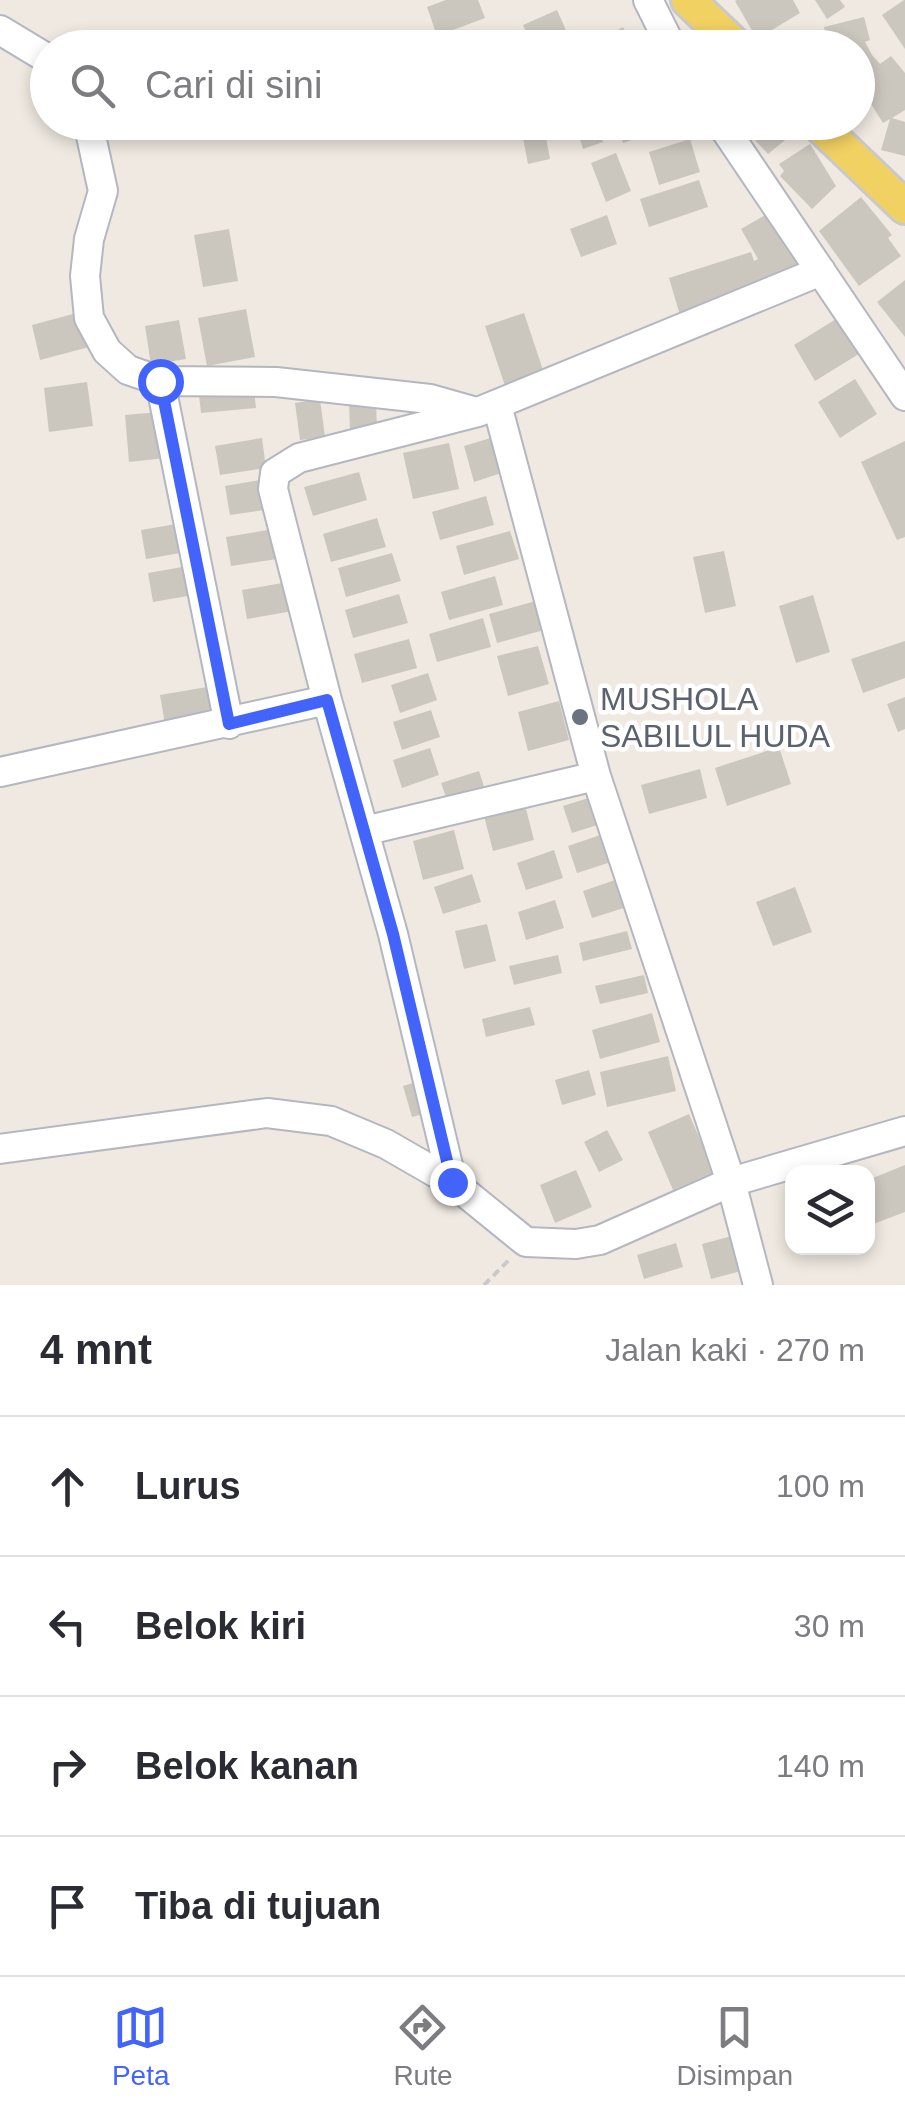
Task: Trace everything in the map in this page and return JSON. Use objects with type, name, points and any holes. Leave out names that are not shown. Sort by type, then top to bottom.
[{"type":"main road","points":[[688,0],[719,30]]},
{"type":"main road","points":[[835,140],[905,207]]},
{"type":"street","points":[[648,0],[663,30]]},
{"type":"street","points":[[0,30],[30,48]]},
{"type":"street","points":[[92,140],[103,191],[85,276],[89,318],[108,351],[128,370],[160,381],[276,382],[487,408]]},
{"type":"street","points":[[732,140],[905,396]]},
{"type":"street","points":[[452,1182],[393,934],[273,489],[275,472],[299,458],[487,408],[821,271]]},
{"type":"street","points":[[160,381],[229,724]]},
{"type":"street","points":[[487,408],[596,776],[731,1182],[758,1285]]},
{"type":"street","points":[[0,772],[327,700]]},
{"type":"street","points":[[364,832],[596,776]]},
{"type":"street","points":[[0,1149],[267,1113],[331,1121],[386,1144],[452,1182],[526,1242],[576,1244],[600,1240],[731,1182],[905,1131]]},
{"type":"path","points":[[484,1285],[526,1242]]},
{"type":"building","points":[[446,0],[478,0],[485,18],[453,30],[435,30],[427,7]]},
{"type":"building","points":[[793,0],[800,13],[772,30],[752,30],[735,1]]},
{"type":"building","points":[[815,0],[840,0],[845,7],[827,19]]},
{"type":"building","points":[[905,0],[905,49],[882,15]]},
{"type":"building","points":[[557,10],[566,30],[525,30],[523,25]]},
{"type":"building","points":[[864,17],[867,30],[825,30],[824,27]]},
{"type":"building","points":[[891,56],[905,73],[905,110],[892,118],[905,122],[905,156],[881,150],[890,119],[883,123],[875,110],[875,58],[880,64]]},
{"type":"building","points":[[523,140],[546,140],[550,159],[528,164]]},
{"type":"building","points":[[580,140],[602,140],[603,142],[583,149]]},
{"type":"building","points":[[690,140],[700,172],[659,185],[649,152]]},
{"type":"building","points":[[755,140],[785,140],[768,154]]},
{"type":"building","points":[[810,144],[836,186],[812,209],[780,176],[784,171],[779,164]]},
{"type":"building","points":[[616,153],[631,191],[606,202],[591,163]]},
{"type":"building","points":[[699,180],[708,207],[649,227],[640,199]]},
{"type":"building","points":[[861,197],[892,235],[888,238],[901,256],[859,286],[819,231]]},
{"type":"building","points":[[769,213],[800,266],[680,315],[669,278],[751,252],[754,261],[758,259],[741,229]]},
{"type":"building","points":[[607,215],[617,244],[581,257],[570,229]]},
{"type":"building","points":[[229,229],[238,281],[203,287],[194,235]]},
{"type":"building","points":[[905,280],[905,337],[877,302]]},
{"type":"building","points":[[246,309],[255,357],[207,366],[198,318]]},
{"type":"building","points":[[84,311],[93,346],[40,360],[32,325]]},
{"type":"building","points":[[524,313],[544,373],[505,386],[485,326]]},
{"type":"building","points":[[841,316],[862,352],[815,381],[794,345]]},
{"type":"building","points":[[179,320],[186,359],[151,365],[145,326]]},
{"type":"building","points":[[855,379],[877,414],[840,438],[818,402]]},
{"type":"building","points":[[87,382],[93,426],[49,432],[44,388]]},
{"type":"building","points":[[254,390],[256,408],[201,413],[199,395]]},
{"type":"building","points":[[320,399],[325,437],[300,440],[295,403]]},
{"type":"building","points":[[376,401],[377,430],[350,431],[349,402]]},
{"type":"building","points":[[169,411],[174,457],[129,462],[125,415]]},
{"type":"building","points":[[504,434],[514,469],[474,482],[464,446]]},
{"type":"building","points":[[262,438],[266,468],[220,475],[215,446]]},
{"type":"building","points":[[905,441],[905,537],[897,540],[861,462]]},
{"type":"building","points":[[449,443],[459,489],[413,499],[403,453]]},
{"type":"building","points":[[359,472],[367,500],[313,516],[304,487]]},
{"type":"building","points":[[272,478],[277,508],[230,515],[225,486]]},
{"type":"building","points":[[486,496],[494,525],[440,540],[432,512]]},
{"type":"building","points":[[377,518],[386,547],[331,562],[323,534]]},
{"type":"building","points":[[188,522],[192,551],[146,559],[141,530]]},
{"type":"building","points":[[273,529],[277,559],[231,566],[226,537]]},
{"type":"building","points":[[510,531],[519,559],[464,575],[456,546]]},
{"type":"building","points":[[724,551],[736,606],[705,613],[693,557]]},
{"type":"building","points":[[392,553],[401,581],[346,597],[338,568]]},
{"type":"building","points":[[194,565],[199,594],[153,602],[148,573]]},
{"type":"building","points":[[495,576],[503,605],[449,620],[441,592]]},
{"type":"building","points":[[288,582],[293,611],[247,619],[242,590]]},
{"type":"building","points":[[399,594],[408,623],[353,638],[345,610]]},
{"type":"building","points":[[813,595],[830,652],[796,663],[779,606]]},
{"type":"building","points":[[543,599],[551,628],[497,643],[489,614]]},
{"type":"building","points":[[483,618],[491,647],[437,662],[429,634]]},
{"type":"building","points":[[409,639],[417,668],[362,683],[354,654]]},
{"type":"building","points":[[905,641],[905,678],[863,693],[851,659]]},
{"type":"building","points":[[538,646],[549,684],[508,696],[497,656]]},
{"type":"building","points":[[428,673],[437,700],[400,713],[391,685]]},
{"type":"building","points":[[207,687],[212,717],[165,724],[160,695]]},
{"type":"building","points":[[905,697],[905,729],[898,732],[887,704]]},
{"type":"building","points":[[559,701],[569,740],[528,751],[518,712]]},
{"type":"building","points":[[431,710],[440,737],[402,750],[393,722]]},
{"type":"building","points":[[779,747],[791,784],[727,806],[715,768]]},
{"type":"building","points":[[430,748],[439,775],[402,788],[393,760]]},
{"type":"building","points":[[700,769],[707,798],[649,814],[641,785]]},
{"type":"building","points":[[479,771],[488,799],[451,811],[441,783]]},
{"type":"building","points":[[601,794],[610,821],[572,833],[563,806]]},
{"type":"building","points":[[524,801],[534,840],[493,851],[483,812]]},
{"type":"building","points":[[454,830],[464,869],[423,880],[413,841]]},
{"type":"building","points":[[606,833],[614,861],[577,873],[568,846]]},
{"type":"building","points":[[554,850],[563,878],[526,890],[517,863]]},
{"type":"building","points":[[472,874],[481,902],[443,914],[434,887]]},
{"type":"building","points":[[621,878],[630,906],[592,918],[583,891]]},
{"type":"building","points":[[795,887],[812,932],[773,946],[756,902]]},
{"type":"building","points":[[555,900],[564,928],[526,940],[518,912]]},
{"type":"building","points":[[487,924],[496,961],[464,969],[455,931]]},
{"type":"building","points":[[627,931],[632,949],[583,961],[579,943]]},
{"type":"building","points":[[558,955],[562,973],[514,985],[509,966]]},
{"type":"building","points":[[644,975],[648,993],[600,1004],[595,986]]},
{"type":"building","points":[[530,1007],[535,1025],[486,1037],[482,1019]]},
{"type":"building","points":[[652,1013],[660,1042],[600,1059],[592,1030]]},
{"type":"building","points":[[668,1056],[676,1091],[607,1107],[600,1072]]},
{"type":"building","points":[[589,1070],[596,1095],[562,1105],[555,1080]]},
{"type":"building","points":[[433,1077],[443,1109],[412,1117],[403,1086]]},
{"type":"building","points":[[689,1114],[714,1172],[673,1190],[648,1132]]},
{"type":"building","points":[[607,1130],[623,1160],[599,1172],[584,1142]]},
{"type":"building","points":[[905,1165],[905,1212],[875,1223],[875,1177]]},
{"type":"building","points":[[576,1170],[592,1207],[555,1223],[540,1185]]},
{"type":"building","points":[[747,1232],[756,1267],[711,1279],[702,1244]]},
{"type":"building","points":[[676,1243],[683,1267],[644,1279],[637,1255]]},
{"type":"place","name":"MUSHOLA SABILUL HUDA","points":[[580,717]]},
{"type":"route","points":[[160,381],[229,724],[327,700],[393,934],[452,1182]]}]
